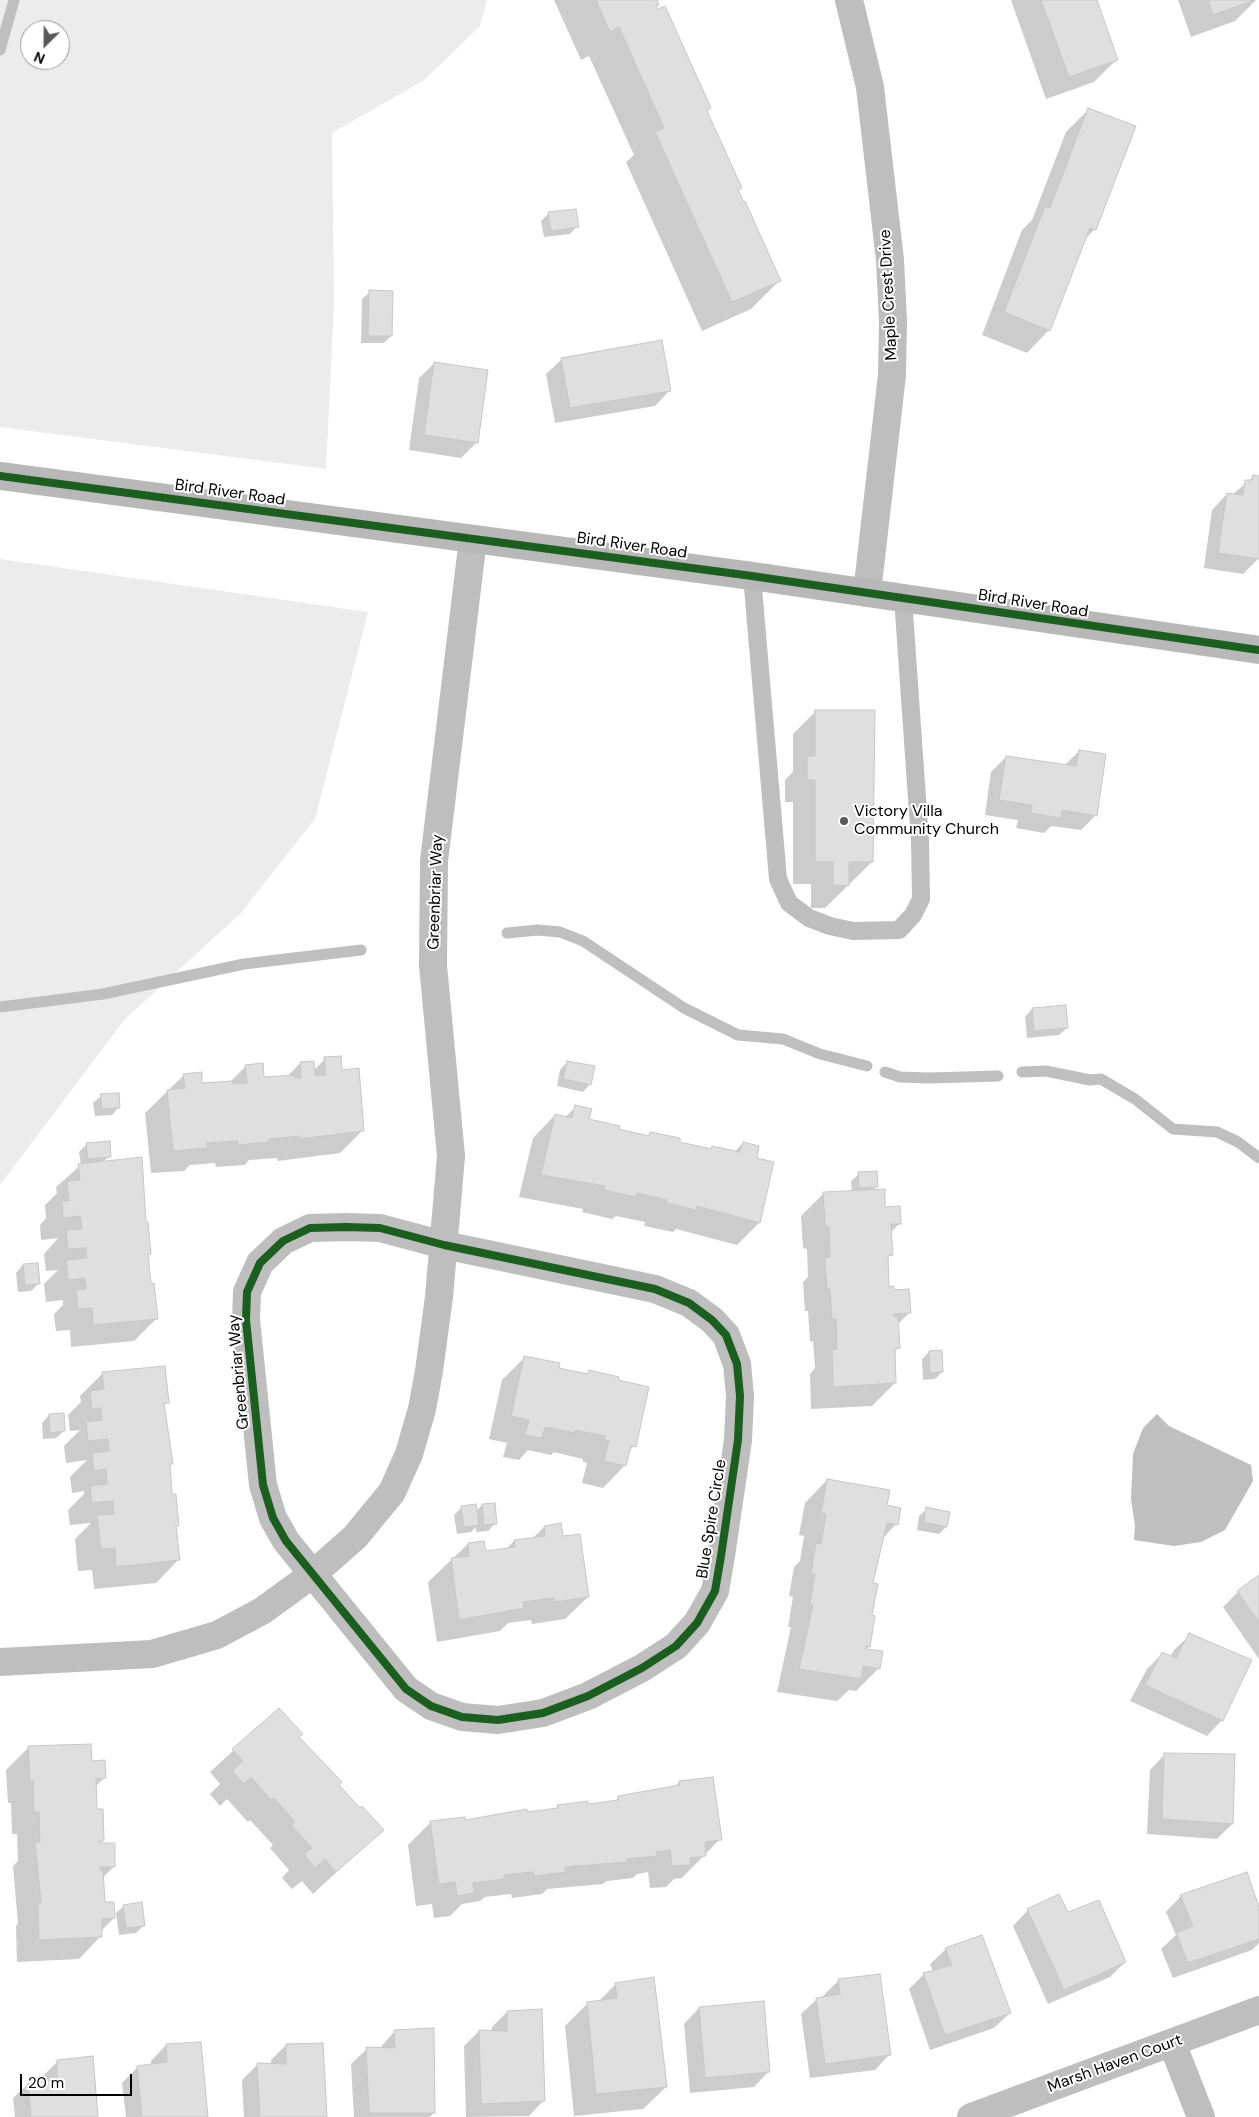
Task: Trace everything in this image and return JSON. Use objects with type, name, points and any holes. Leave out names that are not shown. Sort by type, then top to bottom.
[{"type":"street","name":"Maple Crest Drive","points":[[849,0],[870,87],[890,260],[893,321],[892,375],[867,592]]},
{"type":"street","name":"Bird River Road","points":[[0,476],[752,576],[867,592],[1032,619],[1259,650]]},
{"type":"street","name":"Greenbriar Way","points":[[0,1662],[152,1654],[217,1635],[262,1610],[312,1574],[355,1537],[392,1492],[409,1454],[422,1409],[429,1370],[444,1245],[451,1156],[433,964],[434,861],[473,539]]},
{"type":"street","name":"Greenbriar Way","points":[[312,1574],[286,1541],[273,1518],[263,1485],[246,1320],[247,1292],[260,1263],[283,1241],[310,1228],[380,1228],[444,1245]]},
{"type":"street","name":"Blue Spire Circle","points":[[312,1574],[406,1688],[438,1709],[462,1716],[498,1720],[543,1713],[588,1696],[642,1668],[676,1646],[697,1623],[715,1591],[738,1440],[740,1396],[737,1364],[726,1335],[712,1320],[689,1303],[655,1289],[444,1245]]},
{"type":"street","name":"Marsh Haven Court","points":[[971,2117],[1259,2010]]},
{"type":"street","points":[[1172,2042],[1201,2117]]},
{"type":"lane","points":[[752,576],[778,879],[789,903],[808,918],[830,926],[853,931],[899,930],[913,916],[921,900],[920,841],[903,598]]},
{"type":"shaded area","points":[[0,0],[487,0],[480,26],[423,81],[332,133],[334,303],[326,469],[0,427]]},
{"type":"shaded area","points":[[0,559],[368,612],[315,819],[240,914],[125,1019],[0,1185]]},
{"type":"shaded area","points":[[1157,1414],[1169,1426],[1251,1465],[1253,1481],[1225,1530],[1201,1542],[1174,1546],[1134,1540],[1135,1526],[1131,1499],[1133,1454],[1143,1428]]},
{"type":"building","points":[[596,0],[657,0],[659,5],[656,6],[658,9],[665,6],[711,108],[707,111],[742,188],[738,190],[745,201],[781,281],[732,302],[655,132],[664,128],[619,27],[610,32]]},
{"type":"building","points":[[1041,0],[1097,0],[1118,60],[1069,77]]},
{"type":"building","points":[[1208,0],[1255,0],[1213,15]]},
{"type":"building","points":[[1088,108],[1136,126],[1096,230],[1090,228],[1050,331],[1004,312],[1045,206],[1050,208]]},
{"type":"building","points":[[576,209],[579,227],[551,231],[548,212]]},
{"type":"building","points":[[369,290],[393,291],[392,336],[368,336]]},
{"type":"building","points":[[662,340],[671,391],[570,408],[561,358]]},
{"type":"building","points":[[434,362],[488,370],[478,443],[424,435]]},
{"type":"building","points":[[1253,475],[1259,476],[1259,559],[1218,553],[1227,493],[1243,495],[1245,480],[1252,480]]},
{"type":"building","name":"Victory Villa Community Church","points":[[815,710],[875,710],[873,862],[849,862],[849,886],[833,885],[833,862],[815,862],[815,780],[807,780],[807,756],[815,756]]},
{"type":"building","points":[[1079,750],[1106,754],[1097,816],[1062,810],[1061,818],[1031,813],[1032,805],[999,800],[1006,756],[1076,766]]},
{"type":"building","points":[[1066,1005],[1068,1028],[1034,1031],[1032,1008]]},
{"type":"building","points":[[341,1056],[342,1070],[359,1068],[364,1131],[300,1139],[300,1136],[269,1139],[269,1142],[238,1145],[238,1141],[207,1143],[208,1148],[173,1151],[167,1090],[185,1088],[183,1074],[202,1072],[202,1083],[233,1081],[233,1084],[247,1083],[245,1065],[263,1063],[264,1077],[295,1075],[295,1078],[301,1078],[300,1062],[314,1061],[315,1076],[326,1075],[324,1057]]},
{"type":"building","points":[[567,1061],[595,1066],[591,1085],[563,1079]]},
{"type":"building","points":[[119,1093],[120,1108],[102,1109],[100,1094]]},
{"type":"building","points":[[575,1105],[592,1109],[589,1119],[620,1126],[619,1129],[649,1136],[650,1132],[680,1138],[680,1142],[711,1149],[712,1146],[740,1152],[743,1142],[759,1146],[757,1158],[774,1162],[760,1223],[697,1206],[696,1210],[666,1203],[667,1200],[637,1193],[636,1197],[604,1190],[605,1186],[541,1175],[555,1114],[572,1118]]},
{"type":"building","points":[[110,1141],[111,1157],[88,1159],[86,1143]]},
{"type":"building","points":[[142,1157],[146,1222],[148,1222],[151,1254],[148,1254],[151,1284],[154,1283],[158,1319],[93,1325],[92,1308],[78,1309],[76,1290],[86,1289],[85,1278],[68,1280],[66,1260],[87,1258],[86,1248],[68,1249],[66,1230],[82,1229],[80,1216],[63,1218],[62,1201],[69,1201],[67,1181],[80,1180],[78,1164]]},
{"type":"building","points":[[877,1171],[878,1187],[859,1188],[858,1172]]},
{"type":"building","points":[[885,1189],[885,1207],[900,1206],[901,1224],[891,1224],[893,1255],[888,1256],[889,1287],[894,1286],[894,1290],[909,1289],[911,1313],[893,1314],[894,1317],[898,1317],[900,1348],[895,1349],[896,1383],[833,1387],[832,1350],[837,1349],[836,1319],[832,1320],[830,1289],[827,1289],[825,1258],[830,1257],[829,1227],[825,1226],[823,1192]]},
{"type":"building","points":[[38,1263],[40,1284],[25,1285],[23,1264]]},
{"type":"building","points":[[942,1350],[943,1372],[930,1373],[929,1351]]},
{"type":"building","points":[[524,1356],[560,1363],[559,1368],[588,1374],[589,1370],[649,1387],[636,1447],[631,1446],[626,1466],[604,1461],[609,1441],[605,1440],[605,1436],[545,1427],[542,1438],[525,1435],[529,1420],[511,1416]]},
{"type":"building","points":[[165,1366],[169,1403],[164,1403],[173,1464],[170,1464],[172,1494],[176,1494],[179,1526],[176,1526],[180,1560],[116,1567],[115,1548],[101,1549],[97,1515],[114,1514],[113,1501],[92,1503],[90,1486],[107,1484],[106,1469],[94,1471],[92,1453],[109,1451],[108,1439],[88,1441],[86,1422],[102,1420],[101,1408],[92,1409],[90,1391],[104,1389],[102,1372]]},
{"type":"building","points":[[64,1413],[65,1431],[50,1433],[49,1414]]},
{"type":"building","points":[[827,1479],[890,1490],[887,1505],[901,1508],[898,1525],[887,1523],[873,1583],[878,1584],[872,1615],[875,1616],[870,1647],[866,1646],[866,1649],[883,1651],[880,1669],[863,1666],[861,1679],[799,1669],[813,1605],[810,1605],[815,1574],[811,1574],[816,1543],[821,1544],[826,1514],[821,1513]]},
{"type":"building","points":[[495,1503],[497,1524],[484,1525],[482,1504]]},
{"type":"building","points":[[476,1504],[479,1525],[464,1527],[461,1506]]},
{"type":"building","points":[[926,1507],[950,1512],[947,1527],[924,1522]]},
{"type":"building","points":[[561,1523],[563,1536],[580,1534],[589,1597],[554,1602],[554,1598],[523,1602],[524,1608],[459,1620],[451,1558],[469,1556],[468,1543],[484,1541],[486,1551],[515,1547],[514,1540],[545,1536],[544,1526]]},
{"type":"building","points":[[1259,1575],[1259,1622],[1237,1591]]},
{"type":"building","points":[[1189,1633],[1252,1660],[1223,1721],[1145,1685],[1162,1652],[1176,1658]]},
{"type":"building","points":[[279,1708],[303,1734],[299,1737],[342,1782],[339,1785],[384,1830],[336,1872],[325,1859],[315,1868],[304,1854],[312,1848],[291,1825],[295,1822],[274,1798],[271,1800],[251,1777],[244,1784],[232,1771],[243,1761],[232,1749]]},
{"type":"building","points":[[91,1744],[92,1761],[105,1760],[106,1778],[96,1779],[97,1809],[103,1809],[104,1841],[99,1841],[99,1843],[115,1843],[115,1867],[100,1867],[100,1870],[103,1870],[105,1902],[114,1902],[115,1918],[102,1919],[102,1937],[39,1940],[38,1902],[41,1902],[35,1842],[40,1842],[39,1812],[34,1812],[33,1781],[30,1781],[28,1746]]},
{"type":"building","points":[[1164,1753],[1235,1754],[1233,1824],[1162,1819]]},
{"type":"building","points":[[713,1777],[722,1840],[705,1842],[706,1856],[690,1858],[690,1865],[672,1866],[670,1850],[656,1852],[657,1856],[627,1859],[627,1862],[565,1867],[566,1872],[534,1876],[533,1872],[504,1875],[504,1879],[473,1883],[474,1893],[457,1896],[455,1882],[439,1884],[430,1821],[465,1817],[465,1820],[527,1809],[527,1812],[558,1808],[557,1805],[588,1801],[589,1804],[618,1800],[618,1796],[679,1785],[679,1781]]},
{"type":"building","points":[[1247,1872],[1259,1907],[1259,1939],[1188,1963],[1176,1933],[1193,1926],[1180,1895]]},
{"type":"building","points":[[1059,1894],[1068,1912],[1099,1900],[1126,1962],[1064,1990],[1027,1909]]},
{"type":"building","points":[[142,1902],[145,1926],[126,1928],[123,1905]]},
{"type":"building","points":[[982,1935],[1011,2013],[945,2035],[923,1973],[952,1965],[945,1948]]},
{"type":"building","points":[[880,1974],[891,2055],[825,2064],[816,1998],[840,1994],[838,1979]]},
{"type":"building","points":[[654,1977],[667,2087],[596,2094],[587,2002],[617,1998],[615,1983]]},
{"type":"building","points":[[764,2001],[770,2072],[705,2078],[699,2007]]},
{"type":"building","points":[[542,2009],[545,2101],[481,2104],[479,2030],[507,2031],[507,2011]]},
{"type":"building","points":[[434,2028],[435,2113],[369,2113],[366,2047],[395,2048],[394,2030]]},
{"type":"building","points":[[201,2042],[208,2117],[142,2117],[137,2066],[167,2062],[166,2044]]},
{"type":"building","points":[[323,2043],[327,2117],[260,2117],[257,2063],[286,2064],[286,2044]]},
{"type":"building","points":[[93,2056],[98,2117],[31,2117],[28,2082],[57,2080],[57,2060]]},
{"type":"waterway","points":[[0,50],[14,0]]},
{"type":"waterway","points":[[507,933],[538,930],[560,932],[583,941],[684,1008],[738,1035],[783,1039],[820,1054],[867,1066]]},
{"type":"waterway","points":[[0,1007],[103,994],[244,964],[361,950]]},
{"type":"waterway","points":[[1022,1072],[1046,1071],[1090,1080],[1101,1079],[1135,1099],[1173,1129],[1217,1132],[1238,1142],[1259,1158]]},
{"type":"waterway","points":[[885,1072],[900,1077],[998,1076]]},
{"type":"cycle path","points":[[0,476],[752,576],[1259,650]]},
{"type":"cycle path","points":[[346,1227],[380,1228],[444,1245],[655,1289],[689,1303],[712,1320],[726,1335],[737,1364],[740,1396],[738,1440],[721,1556],[715,1591],[697,1623],[676,1646],[642,1668],[588,1696],[543,1713],[498,1720],[462,1717],[431,1706],[406,1689],[286,1541],[273,1518],[263,1485],[246,1320],[247,1292],[260,1263],[283,1241],[310,1228],[346,1227]]},
{"type":"place","name":"Victory Villa Community Church","points":[[844,821]]}]
